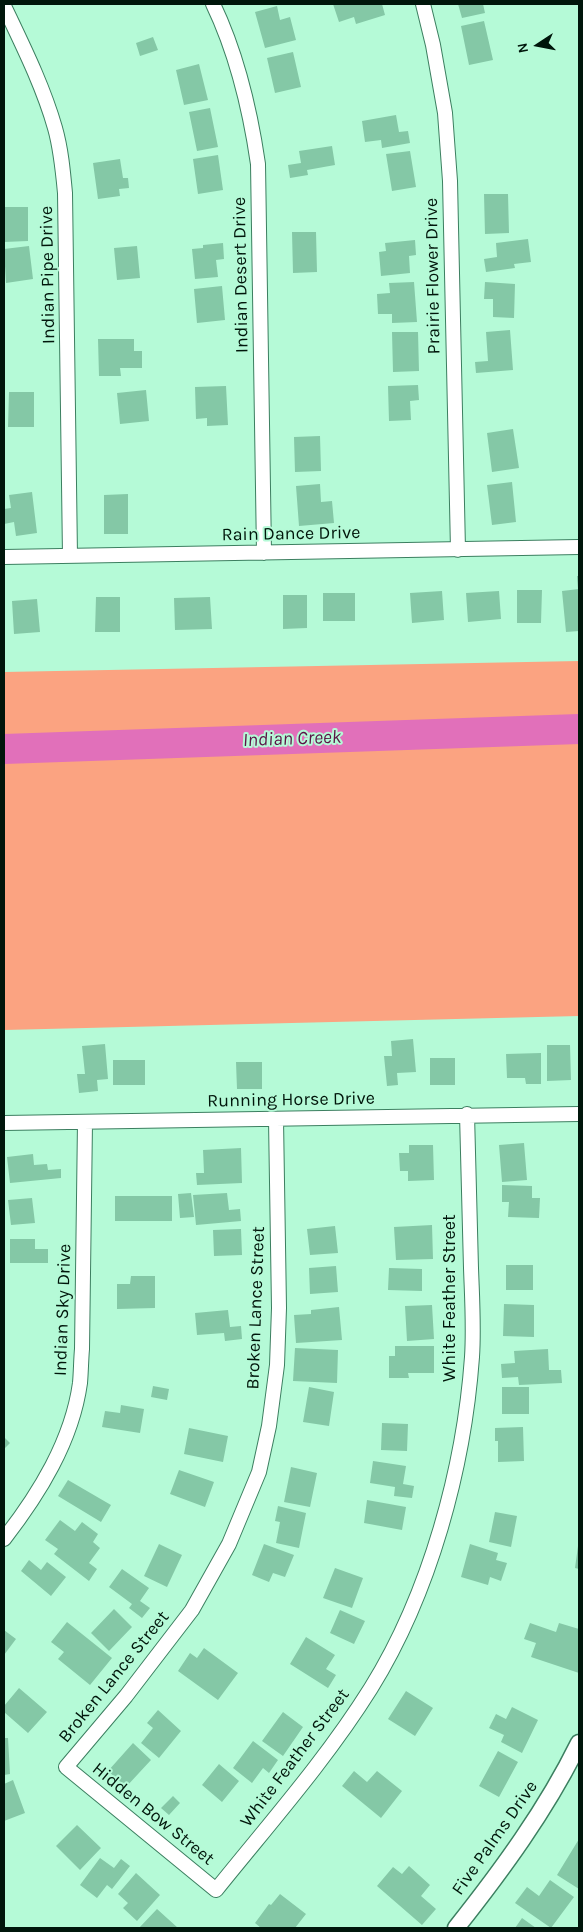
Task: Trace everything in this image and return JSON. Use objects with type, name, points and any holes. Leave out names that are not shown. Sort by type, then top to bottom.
[{"type":"street","name":"Indian Desert Drive","points":[[214,4],[236,62],[252,117],[258,164],[264,554]]},
{"type":"street","name":"Prairie Flower Drive","points":[[423,4],[433,45],[445,113],[450,181],[458,550]]},
{"type":"street","name":"Indian Pipe Drive","points":[[4,6],[31,63],[55,128],[63,164],[70,556]]},
{"type":"street","name":"Rain Dance Drive","points":[[4,557],[264,554],[579,547]]},
{"type":"street","name":"Running Horse Drive","points":[[4,1123],[467,1114],[579,1114]]},
{"type":"street","name":"White Feather Street","points":[[216,1890],[325,1755],[371,1687],[404,1626],[430,1558],[460,1451],[472,1356],[467,1114]]},
{"type":"street","name":"Broken Lance Street","points":[[66,1767],[126,1696],[192,1610],[229,1544],[259,1472],[269,1426],[277,1365],[279,1308],[276,1119]]},
{"type":"street","name":"Indian Sky Drive","points":[[4,1539],[42,1485],[59,1452],[79,1385],[82,1349],[85,1122]]},
{"type":"street","name":"Five Palms Drive","points":[[456,1928],[506,1864],[534,1824],[579,1743]]},
{"type":"street","name":"Hidden Bow Street","points":[[66,1767],[216,1890]]},
{"type":"shaded area","points":[[579,661],[579,1016],[4,1030],[4,672]]},
{"type":"building","points":[[333,4],[382,4],[385,15],[356,24],[354,17],[339,22]]},
{"type":"building","points":[[458,4],[483,4],[485,13],[462,18]]},
{"type":"building","points":[[277,6],[280,20],[290,17],[296,40],[265,48],[255,12]]},
{"type":"building","points":[[484,21],[493,60],[469,65],[461,26]]},
{"type":"building","points":[[153,37],[158,50],[140,56],[136,43]]},
{"type":"building","points":[[293,52],[301,87],[275,93],[267,58]]},
{"type":"building","points":[[199,64],[208,100],[184,105],[176,70]]},
{"type":"building","points":[[210,108],[218,147],[197,151],[189,112]]},
{"type":"building","points":[[396,115],[399,132],[408,131],[410,143],[382,148],[381,140],[365,142],[362,121]]},
{"type":"building","points":[[332,146],[335,165],[307,170],[308,175],[290,178],[288,165],[301,163],[299,151]]},
{"type":"building","points":[[410,151],[416,187],[392,191],[386,154]]},
{"type":"building","points":[[218,155],[223,190],[198,194],[193,159]]},
{"type":"building","points":[[120,159],[123,178],[128,178],[129,188],[119,189],[120,196],[98,199],[93,163]]},
{"type":"building","points":[[484,194],[508,194],[509,233],[485,234]]},
{"type":"building","points":[[4,207],[28,207],[28,241],[4,242]]},
{"type":"building","points":[[292,232],[316,232],[317,272],[293,273]]},
{"type":"building","points":[[528,239],[531,262],[514,264],[515,268],[486,272],[484,259],[497,257],[496,243]]},
{"type":"building","points":[[415,240],[416,255],[409,256],[410,273],[381,276],[379,252],[386,251],[385,243]]},
{"type":"building","points":[[223,243],[224,259],[216,260],[218,277],[195,279],[192,249],[203,248],[203,245]]},
{"type":"building","points":[[29,246],[33,279],[6,283],[4,249]]},
{"type":"building","points":[[137,246],[140,278],[117,280],[114,248]]},
{"type":"building","points":[[414,282],[417,322],[392,323],[392,314],[378,314],[377,294],[390,293],[389,283]]},
{"type":"building","points":[[485,282],[515,284],[514,318],[493,317],[493,299],[484,299]]},
{"type":"building","points":[[222,286],[225,320],[197,323],[194,289]]},
{"type":"building","points":[[510,330],[513,370],[476,373],[475,362],[488,361],[486,332]]},
{"type":"building","points":[[392,332],[418,332],[419,371],[393,372]]},
{"type":"building","points":[[98,339],[134,339],[134,351],[142,351],[142,368],[120,368],[121,376],[99,376]]},
{"type":"building","points":[[418,385],[419,400],[410,401],[411,420],[389,421],[388,386]]},
{"type":"building","points":[[226,386],[228,425],[207,426],[207,418],[196,419],[195,387]]},
{"type":"building","points":[[146,390],[149,421],[120,424],[117,393]]},
{"type":"building","points":[[9,392],[34,392],[34,427],[8,427]]},
{"type":"building","points":[[513,429],[519,468],[492,472],[487,433]]},
{"type":"building","points":[[320,436],[321,471],[295,472],[294,437]]},
{"type":"building","points":[[512,482],[516,522],[492,525],[487,485]]},
{"type":"building","points":[[320,484],[321,502],[332,501],[334,523],[299,526],[296,486]]},
{"type":"building","points":[[32,492],[37,533],[16,536],[14,522],[4,524],[4,509],[11,508],[9,495]]},
{"type":"building","points":[[128,494],[128,534],[104,534],[104,495]]},
{"type":"building","points":[[577,576],[579,576],[579,589],[578,589]]},
{"type":"building","points":[[579,589],[579,631],[566,632],[562,591]]},
{"type":"building","points":[[517,590],[542,590],[541,623],[517,623]]},
{"type":"building","points":[[442,591],[444,620],[412,623],[410,593]]},
{"type":"building","points":[[499,591],[501,619],[468,622],[466,593]]},
{"type":"building","points":[[323,593],[355,593],[355,621],[323,621]]},
{"type":"building","points":[[283,595],[307,595],[307,628],[283,629]]},
{"type":"building","points":[[96,597],[120,597],[120,632],[95,632]]},
{"type":"building","points":[[210,597],[212,629],[175,630],[174,598]]},
{"type":"building","points":[[37,599],[40,632],[14,634],[12,601]]},
{"type":"building","points":[[413,1039],[416,1072],[397,1073],[398,1085],[387,1086],[384,1056],[392,1056],[391,1041]]},
{"type":"building","points":[[105,1044],[108,1079],[97,1080],[98,1091],[79,1093],[77,1074],[85,1074],[82,1046]]},
{"type":"building","points":[[547,1045],[570,1045],[571,1080],[547,1081]]},
{"type":"building","points":[[541,1053],[541,1084],[526,1084],[525,1078],[507,1078],[506,1054]]},
{"type":"building","points":[[430,1058],[455,1058],[455,1085],[430,1085]]},
{"type":"building","points":[[113,1060],[145,1060],[145,1085],[113,1085]]},
{"type":"building","points":[[236,1062],[262,1062],[262,1089],[237,1089]]},
{"type":"building","points":[[524,1143],[527,1180],[502,1182],[499,1145]]},
{"type":"building","points":[[409,1145],[433,1145],[434,1180],[408,1181],[408,1171],[400,1171],[399,1153],[409,1153]]},
{"type":"building","points":[[241,1148],[242,1183],[197,1185],[196,1173],[204,1173],[203,1150]]},
{"type":"building","points":[[33,1154],[34,1165],[47,1164],[48,1170],[61,1169],[61,1178],[10,1183],[7,1157]]},
{"type":"building","points":[[502,1185],[532,1186],[532,1198],[540,1198],[539,1218],[508,1217],[509,1202],[502,1202]]},
{"type":"building","points":[[191,1193],[194,1217],[180,1218],[178,1194]]},
{"type":"building","points":[[227,1193],[229,1210],[240,1209],[241,1221],[196,1225],[193,1195]]},
{"type":"building","points":[[115,1196],[172,1196],[172,1221],[115,1221]]},
{"type":"building","points":[[32,1198],[35,1223],[11,1225],[8,1200]]},
{"type":"building","points":[[432,1225],[433,1259],[396,1260],[394,1227]]},
{"type":"building","points":[[335,1226],[338,1253],[310,1255],[307,1229]]},
{"type":"building","points":[[241,1229],[242,1255],[214,1256],[213,1230]]},
{"type":"building","points":[[10,1239],[35,1239],[35,1249],[48,1249],[48,1263],[10,1263]]},
{"type":"building","points":[[506,1265],[533,1265],[533,1290],[506,1290]]},
{"type":"building","points":[[336,1266],[338,1292],[310,1294],[309,1268]]},
{"type":"building","points":[[389,1268],[422,1269],[422,1291],[388,1290]]},
{"type":"building","points":[[131,1276],[155,1276],[155,1308],[117,1309],[117,1284],[130,1284]]},
{"type":"building","points":[[504,1304],[534,1305],[534,1337],[503,1336]]},
{"type":"building","points":[[432,1305],[434,1339],[407,1341],[405,1306]]},
{"type":"building","points":[[339,1307],[342,1340],[296,1343],[294,1315],[311,1314],[311,1310]]},
{"type":"building","points":[[228,1310],[230,1327],[241,1326],[242,1339],[225,1341],[224,1333],[197,1335],[195,1313]]},
{"type":"building","points":[[395,1346],[434,1346],[434,1373],[408,1373],[409,1378],[389,1378],[389,1356],[395,1356]]},
{"type":"building","points":[[295,1348],[338,1350],[337,1383],[293,1381]]},
{"type":"building","points":[[548,1349],[549,1370],[561,1370],[562,1383],[519,1385],[518,1377],[502,1378],[501,1364],[515,1363],[514,1351]]},
{"type":"building","points":[[153,1386],[169,1389],[167,1400],[151,1397]]},
{"type":"building","points":[[309,1387],[334,1392],[329,1426],[303,1422]]},
{"type":"building","points":[[502,1387],[529,1387],[529,1414],[502,1414]]},
{"type":"building","points":[[121,1405],[144,1409],[140,1433],[102,1427],[105,1411],[120,1413]]},
{"type":"building","points":[[382,1423],[408,1424],[407,1451],[381,1450]]},
{"type":"building","points":[[523,1427],[524,1461],[498,1462],[498,1441],[495,1441],[495,1428]]},
{"type":"building","points":[[189,1428],[228,1436],[223,1462],[184,1454]]},
{"type":"building","points":[[4,1437],[10,1443],[4,1449]]},
{"type":"building","points":[[373,1461],[406,1466],[403,1484],[414,1486],[412,1498],[394,1496],[395,1487],[370,1483]]},
{"type":"building","points":[[291,1467],[317,1473],[310,1507],[284,1502]]},
{"type":"building","points":[[179,1470],[214,1482],[205,1507],[170,1494]]},
{"type":"building","points":[[68,1480],[111,1505],[101,1522],[58,1496]]},
{"type":"building","points":[[367,1500],[406,1507],[402,1530],[364,1523]]},
{"type":"building","points":[[278,1506],[306,1513],[299,1548],[276,1543],[280,1522],[275,1521]]},
{"type":"building","points":[[495,1512],[517,1516],[511,1547],[489,1542]]},
{"type":"building","points":[[60,1520],[75,1531],[82,1522],[98,1534],[93,1542],[100,1548],[89,1563],[97,1569],[89,1581],[54,1554],[58,1549],[45,1540]]},
{"type":"building","points":[[159,1544],[182,1555],[167,1587],[144,1576]]},
{"type":"building","points":[[264,1544],[294,1555],[285,1577],[273,1573],[269,1582],[252,1575]]},
{"type":"building","points":[[470,1544],[498,1553],[496,1560],[507,1563],[501,1581],[490,1577],[488,1585],[461,1577]]},
{"type":"building","points":[[579,1546],[579,1569],[575,1568]]},
{"type":"building","points":[[29,1560],[41,1570],[47,1562],[66,1577],[51,1596],[21,1571]]},
{"type":"building","points":[[335,1568],[363,1578],[352,1608],[323,1598]]},
{"type":"building","points":[[122,1569],[149,1588],[140,1601],[150,1608],[142,1618],[129,1608],[132,1604],[109,1587]]},
{"type":"building","points":[[114,1609],[132,1627],[109,1651],[91,1633]]},
{"type":"building","points":[[340,1610],[365,1621],[354,1644],[330,1633]]},
{"type":"building","points":[[67,1622],[112,1658],[90,1685],[58,1659],[64,1652],[51,1642]]},
{"type":"building","points":[[530,1623],[556,1632],[559,1623],[579,1629],[579,1673],[531,1657],[536,1643],[524,1639]]},
{"type":"building","points":[[4,1630],[16,1639],[4,1655]]},
{"type":"building","points":[[306,1637],[335,1655],[326,1669],[336,1675],[328,1688],[290,1664]]},
{"type":"building","points":[[204,1648],[238,1673],[218,1700],[178,1671],[190,1653],[197,1658]]},
{"type":"building","points":[[19,1688],[47,1712],[28,1733],[4,1712],[4,1706]]},
{"type":"building","points":[[406,1691],[433,1708],[415,1736],[388,1719]]},
{"type":"building","points":[[512,1707],[538,1720],[522,1753],[501,1742],[504,1735],[489,1728],[496,1714],[506,1719]]},
{"type":"building","points":[[158,1710],[181,1731],[159,1758],[141,1743],[153,1728],[147,1723]]},
{"type":"building","points":[[283,1712],[303,1727],[283,1756],[262,1741]]},
{"type":"building","points":[[4,1738],[8,1738],[10,1774],[4,1775]]},
{"type":"building","points":[[253,1741],[278,1760],[269,1773],[263,1768],[252,1783],[233,1768]]},
{"type":"building","points":[[133,1743],[151,1760],[126,1787],[108,1771]]},
{"type":"building","points":[[498,1751],[518,1762],[499,1797],[479,1786]]},
{"type":"building","points":[[219,1764],[239,1781],[222,1802],[202,1785]]},
{"type":"building","points":[[354,1771],[367,1782],[377,1771],[402,1791],[381,1818],[342,1786]]},
{"type":"building","points":[[13,1780],[25,1813],[4,1821],[4,1784]]},
{"type":"building","points":[[173,1796],[180,1803],[169,1815],[161,1808]]},
{"type":"building","points":[[77,1825],[101,1848],[80,1870],[56,1846]]},
{"type":"building","points":[[579,1839],[579,1889],[557,1875]]},
{"type":"building","points":[[100,1858],[114,1868],[121,1859],[130,1866],[112,1889],[107,1885],[97,1898],[80,1885]]},
{"type":"building","points":[[409,1866],[430,1885],[421,1896],[436,1909],[422,1925],[377,1886],[393,1867],[402,1874]]},
{"type":"building","points":[[136,1873],[160,1895],[137,1921],[123,1908],[128,1903],[118,1894]]},
{"type":"building","points":[[550,1880],[574,1897],[551,1928],[515,1903],[527,1887],[539,1896]]},
{"type":"building","points":[[280,1894],[306,1914],[295,1928],[261,1928],[255,1923],[269,1904],[271,1905]]},
{"type":"building","points":[[157,1909],[178,1928],[139,1928]]},
{"type":"building","points":[[522,1918],[536,1928],[515,1928]]},
{"type":"waterway","name":"Indian Creek","points":[[4,749],[579,729]]}]
